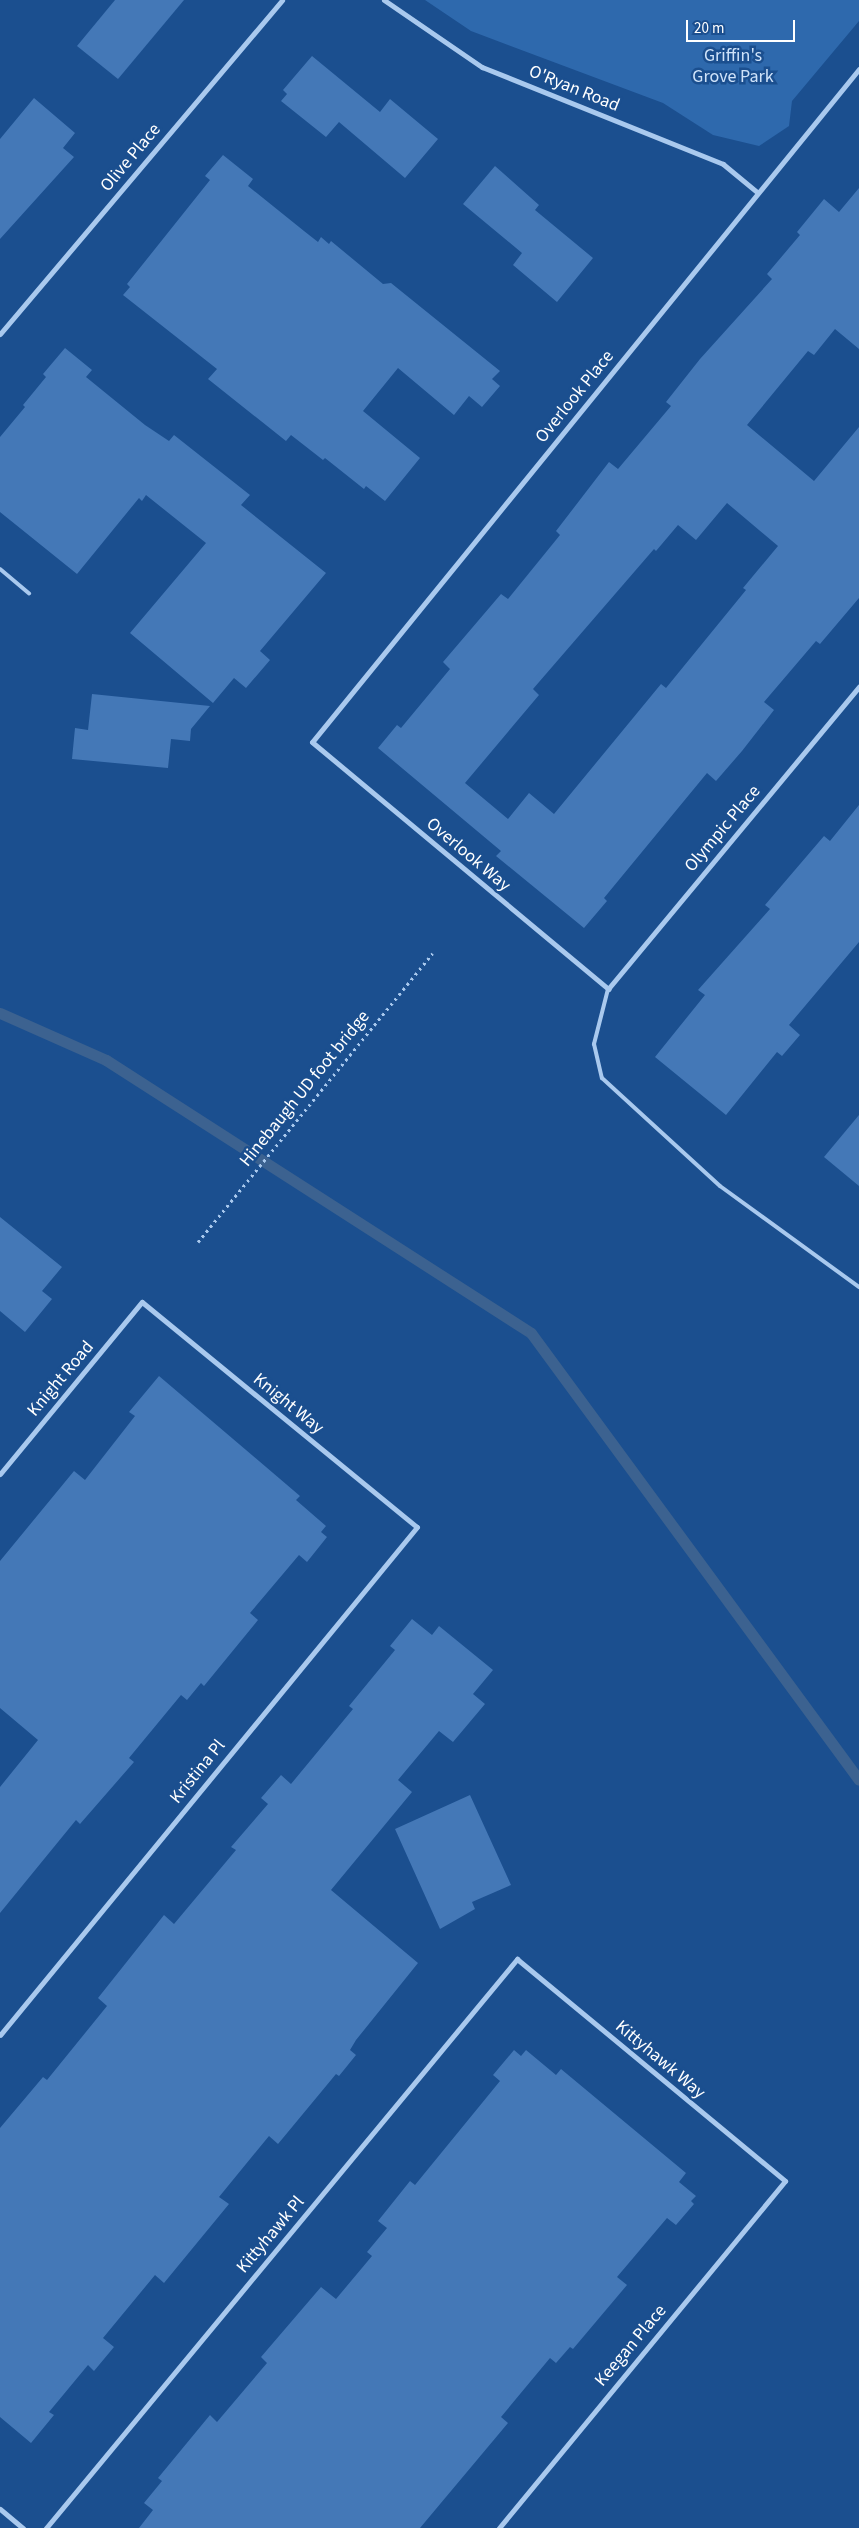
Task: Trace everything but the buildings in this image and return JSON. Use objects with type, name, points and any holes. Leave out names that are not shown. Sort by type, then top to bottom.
[{"type":"street","name":"Olive Place","points":[[0,334],[282,0]]},
{"type":"street","name":"O'Ryan Road","points":[[384,0],[482,67],[723,164],[758,193]]},
{"type":"street","name":"Overlook Place","points":[[312,742],[859,69]]},
{"type":"street","name":"Olympic Place","points":[[608,989],[859,687]]},
{"type":"street","name":"Overlook Way","points":[[312,742],[608,989]]},
{"type":"street","name":"Knight Road","points":[[0,1474],[142,1302]]},
{"type":"street","name":"Knight Way","points":[[142,1302],[417,1527]]},
{"type":"street","name":"Kristina Pl","points":[[0,2035],[417,1527]]},
{"type":"street","name":"Kittyhawk Way","points":[[517,1959],[785,2181]]},
{"type":"street","name":"Kittyhawk Pl","points":[[46,2528],[517,1959]]},
{"type":"street","name":"Keegan Place","points":[[499,2528],[785,2181]]},
{"type":"street","points":[[0,2510],[23,2528]]},
{"type":"lane","points":[[0,569],[29,593]]},
{"type":"lane","points":[[608,989],[594,1044],[602,1078],[720,1186],[859,1287]]},
{"type":"path","name":"Hinebaugh UD foot bridge","points":[[198,1242],[433,953]]},
{"type":"green space","name":"Griffin's Grove Park","points":[[425,0],[859,0],[859,21],[792,101],[789,126],[759,146],[713,135],[663,103],[471,31]]},
{"type":"waterway","points":[[0,1013],[106,1060],[531,1333],[859,1780]]}]
